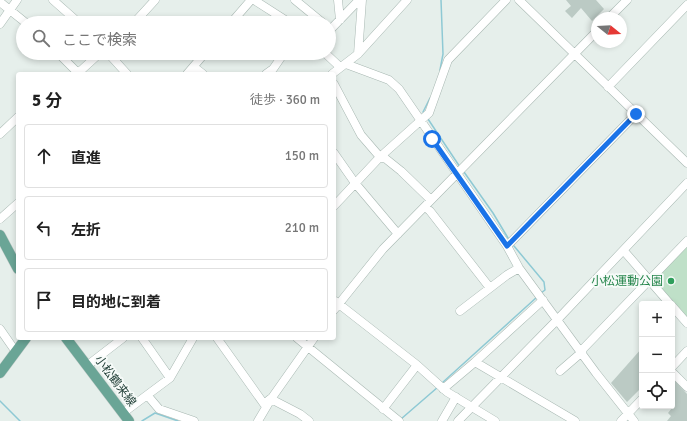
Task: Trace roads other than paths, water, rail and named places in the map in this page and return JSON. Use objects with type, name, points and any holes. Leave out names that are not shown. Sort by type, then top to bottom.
[{"type":"main road","points":[[0,235],[16,265]]},
{"type":"main road","points":[[0,373],[25,340]]},
{"type":"main road","name":"小松鶴来線","points":[[68,340],[126,417]]},
{"type":"street","points":[[0,24],[17,0]]},
{"type":"street","points":[[53,0],[71,16]]},
{"type":"street","points":[[140,16],[155,0]]},
{"type":"street","points":[[237,16],[251,0]]},
{"type":"street","points":[[254,0],[279,16]]},
{"type":"street","points":[[295,0],[314,16]]},
{"type":"street","points":[[338,0],[340,20]]},
{"type":"street","points":[[336,24],[361,0]]},
{"type":"street","points":[[358,54],[361,0]]},
{"type":"street","points":[[335,72],[358,54],[407,0]]},
{"type":"street","points":[[336,204],[380,157],[424,117],[448,60],[506,0]]},
{"type":"street","points":[[519,0],[687,163]]},
{"type":"street","points":[[615,12],[627,0]]},
{"type":"street","points":[[0,2],[18,16]]},
{"type":"street","points":[[608,87],[687,5]]},
{"type":"street","points":[[336,304],[398,234],[591,36]]},
{"type":"street","points":[[65,60],[76,72]]},
{"type":"street","points":[[80,72],[93,60]]},
{"type":"street","points":[[114,60],[124,72]]},
{"type":"street","points":[[189,72],[200,60]]},
{"type":"street","points":[[272,72],[280,60]]},
{"type":"street","points":[[335,60],[343,66],[389,80],[424,117],[460,170],[519,268],[634,421]]},
{"type":"street","points":[[194,67],[200,72]]},
{"type":"street","points":[[336,88],[361,135],[380,157],[386,159],[401,171],[431,200]]},
{"type":"street","points":[[507,246],[636,114]]},
{"type":"street","points":[[0,134],[16,118]]},
{"type":"street","points":[[336,156],[355,183],[398,234]]},
{"type":"street","points":[[458,421],[558,320],[687,183]]},
{"type":"street","points":[[0,219],[16,205]]},
{"type":"street","points":[[425,207],[490,288]]},
{"type":"street","points":[[560,371],[581,352],[648,280],[687,241]]},
{"type":"street","points":[[624,251],[667,301]]},
{"type":"street","points":[[460,311],[519,268]]},
{"type":"street","points":[[441,386],[475,362],[541,297]]},
{"type":"street","points":[[336,306],[417,365],[456,397],[495,421]]},
{"type":"street","points":[[675,309],[687,323]]},
{"type":"street","points":[[0,329],[16,352]]},
{"type":"street","points":[[88,365],[120,340]]},
{"type":"street","points":[[143,340],[170,378]]},
{"type":"street","points":[[126,417],[170,378],[192,340]]},
{"type":"street","points":[[218,340],[264,404],[271,399]]},
{"type":"street","points":[[299,340],[398,420]]},
{"type":"street","points":[[258,421],[271,399],[312,340]]},
{"type":"street","points":[[675,364],[687,351]]},
{"type":"street","points":[[475,362],[575,421]]},
{"type":"street","points":[[383,408],[417,365]]},
{"type":"street","points":[[673,373],[687,387]]},
{"type":"street","points":[[148,396],[158,409],[194,421]]},
{"type":"street","points":[[442,421],[456,397]]},
{"type":"street","points":[[271,399],[300,414],[309,421]]},
{"type":"street","points":[[621,421],[639,402]]},
{"type":"waterway","points":[[440,70],[443,54],[441,0]]},
{"type":"waterway","points":[[425,114],[423,112],[430,98]]},
{"type":"waterway","points":[[428,119],[460,167]]},
{"type":"waterway","points":[[464,172],[493,213],[508,238]]},
{"type":"waterway","points":[[514,246],[544,282],[545,290],[541,293]]},
{"type":"waterway","points":[[442,383],[537,297]]},
{"type":"waterway","points":[[401,419],[438,387]]},
{"type":"waterway","points":[[0,401],[20,421]]},
{"type":"waterway","points":[[142,421],[155,413],[178,421]]},
{"type":"place","name":"小松運動公園","points":[[671,281]]}]
